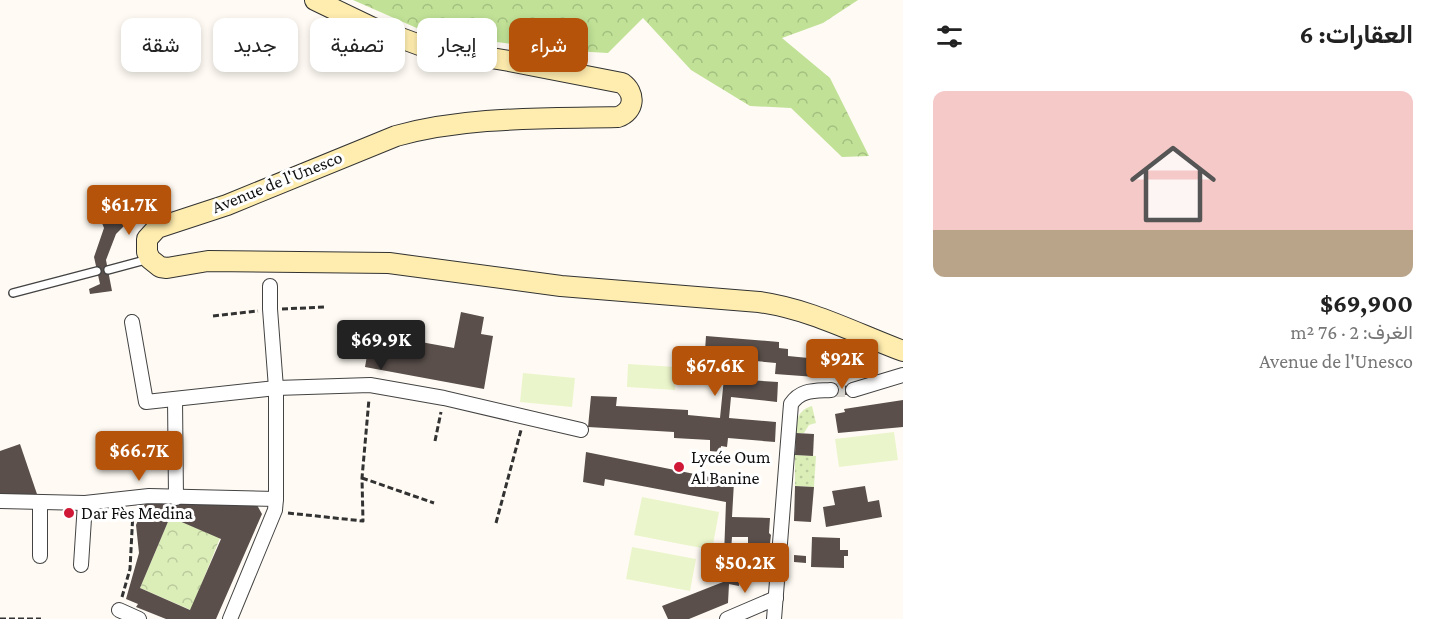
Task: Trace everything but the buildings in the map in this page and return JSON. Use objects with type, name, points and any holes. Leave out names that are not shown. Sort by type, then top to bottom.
[{"type":"main road","name":"Avenue de l'Unesco","points":[[150,259],[147,252],[147,239],[157,228],[227,205],[396,136],[420,129],[466,123],[618,117],[624,115],[631,106],[632,96],[622,83],[425,47],[371,27],[315,0]]},
{"type":"main road","points":[[150,259],[160,267],[167,268],[208,261],[270,276],[389,263],[561,286],[780,305],[812,315],[903,351]]},
{"type":"street","points":[[230,619],[276,504],[276,388],[270,276]]},
{"type":"street","points":[[132,322],[146,402],[276,388],[370,386],[444,398],[581,430]]},
{"type":"street","points":[[854,390],[903,375]]},
{"type":"street","points":[[774,619],[791,404],[797,396],[807,391],[831,390]]},
{"type":"street","points":[[175,399],[176,498]]},
{"type":"street","points":[[0,501],[85,503],[149,496],[276,504]]},
{"type":"street","points":[[40,503],[40,556]]},
{"type":"street","points":[[81,566],[85,503]]},
{"type":"street","points":[[728,619],[776,598]]},
{"type":"street","points":[[119,610],[139,619]]},
{"type":"lane","points":[[108,270],[150,259]]},
{"type":"lane","points":[[13,293],[97,271]]},
{"type":"path","points":[[276,504],[363,521],[362,478],[370,386]]},
{"type":"path","points":[[435,441],[444,398]]},
{"type":"path","points":[[496,523],[525,417]]},
{"type":"path","points":[[362,478],[434,503]]},
{"type":"path","points":[[119,610],[130,569],[134,499]]},
{"type":"path","points":[[0,619],[41,619]]},
{"type":"green space","points":[[353,0],[858,0],[823,23],[782,38],[830,78],[869,156],[842,157],[791,108],[750,106],[691,70],[643,18],[608,53],[588,52],[588,18],[509,18],[509,44],[497,42],[497,18],[417,18],[417,28],[405,23],[405,18],[394,18]]},
{"type":"green space","points":[[628,364],[676,367],[675,390],[627,387]]},
{"type":"green space","points":[[523,373],[575,378],[572,407],[520,402]]},
{"type":"green space","points":[[812,406],[816,423],[809,425],[804,433],[796,433],[799,416]]},
{"type":"green space","points":[[894,432],[898,460],[839,467],[835,439]]},
{"type":"green space","points":[[795,455],[816,456],[814,487],[795,486]]},
{"type":"green space","points":[[642,497],[719,512],[712,550],[634,535]]},
{"type":"green space","points":[[170,517],[220,538],[191,610],[140,588]]},
{"type":"green space","points":[[632,547],[696,559],[690,591],[626,579]]},
{"type":"tunnel","points":[[831,390],[853,390]]},
{"type":"place","name":"Lycée Oum Al Banine","points":[[679,467]]},
{"type":"place","name":"Dar Fès Medina","points":[[69,513]]}]
